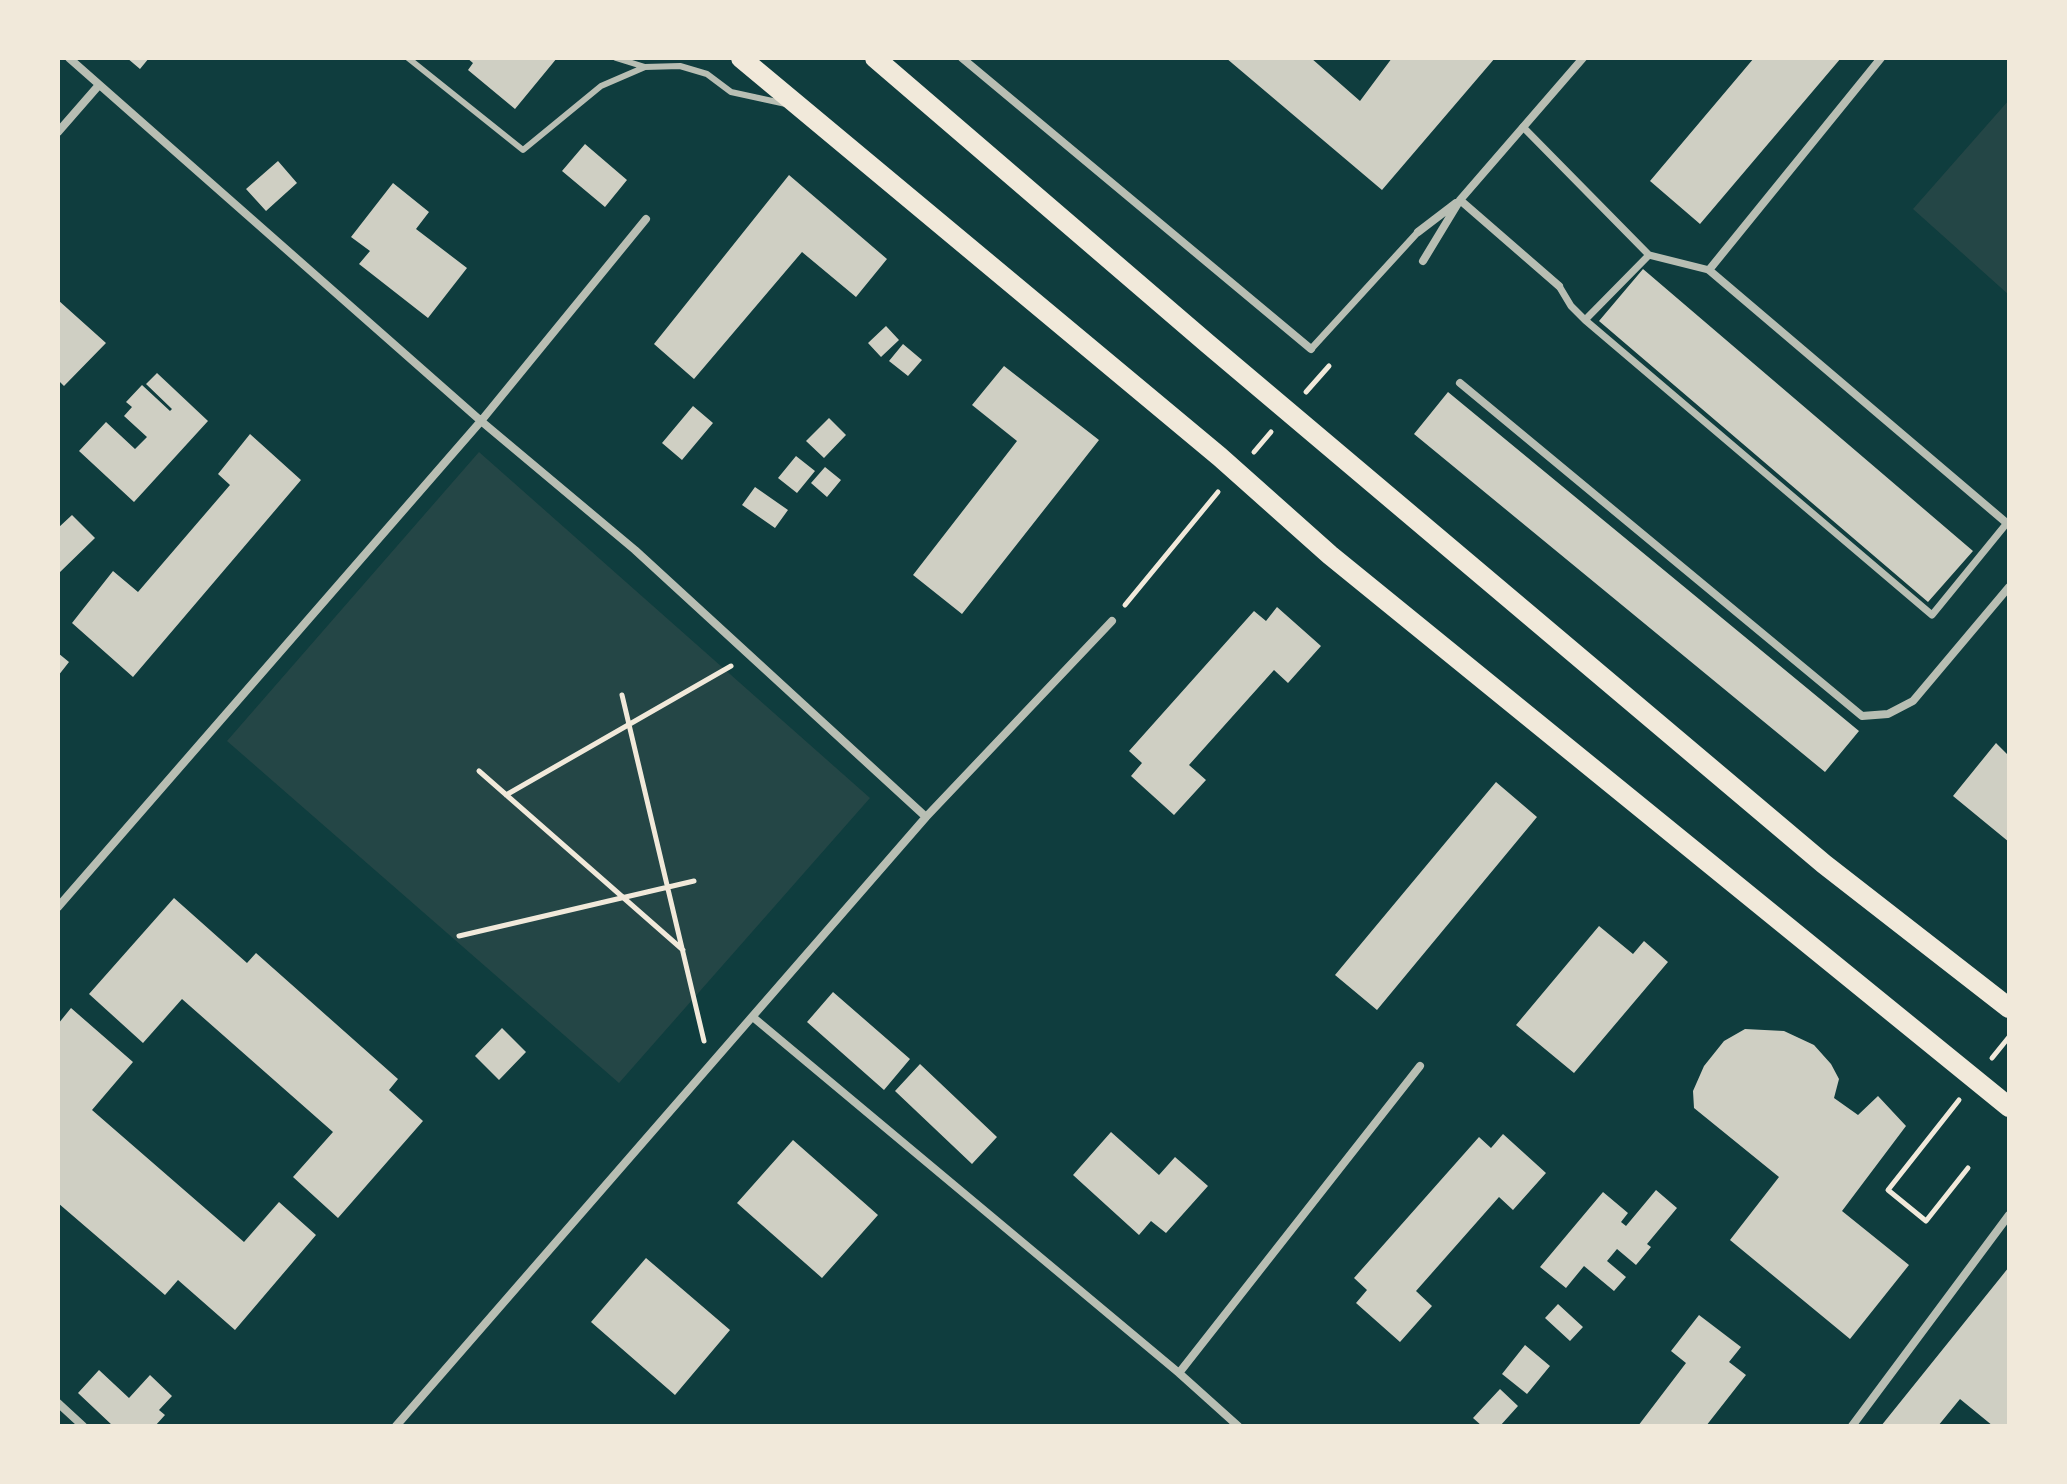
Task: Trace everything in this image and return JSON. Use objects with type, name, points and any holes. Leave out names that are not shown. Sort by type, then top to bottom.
[{"type":"main road","points":[[741,58],[1209,447],[1330,555],[2009,1107]]},
{"type":"main road","points":[[875,58],[1824,864],[2009,1008]]},
{"type":"street","points":[[69,58],[481,421],[635,550],[926,817]]},
{"type":"street","points":[[962,58],[1311,349],[1418,232],[1460,200]]},
{"type":"street","points":[[1423,261],[1460,200],[1583,58]]},
{"type":"street","points":[[1709,270],[1881,58]]},
{"type":"street","points":[[58,132],[99,85]]},
{"type":"street","points":[[1460,200],[1559,286],[1571,306],[1585,320],[1932,615],[2008,524],[1709,270],[1649,255],[1523,127]]},
{"type":"street","points":[[58,907],[481,421],[646,219]]},
{"type":"street","points":[[1585,320],[1649,255]]},
{"type":"street","points":[[1460,383],[1862,716],[1888,714],[1913,701],[2009,587]]},
{"type":"street","points":[[396,1426],[926,817],[1112,621]]},
{"type":"street","points":[[754,1018],[1179,1373],[1238,1426]]},
{"type":"street","points":[[1179,1373],[1420,1066]]},
{"type":"street","points":[[1852,1426],[2009,1215]]},
{"type":"street","points":[[58,1403],[83,1426]]},
{"type":"lane","points":[[408,58],[523,150],[601,86],[645,67]]},
{"type":"lane","points":[[616,58],[645,67],[680,66],[707,74],[731,92],[797,107]]},
{"type":"path","points":[[1300,399],[1330,364]]},
{"type":"path","points":[[1249,457],[1279,422]]},
{"type":"path","points":[[1112,621],[1218,492]]},
{"type":"path","points":[[506,795],[750,656]]},
{"type":"path","points":[[622,695],[710,1067]]},
{"type":"path","points":[[479,771],[683,950]]},
{"type":"path","points":[[459,936],[694,881]]},
{"type":"path","points":[[1990,1060],[2009,1037]]},
{"type":"path","points":[[1962,1096],[1888,1190],[1926,1221],[1968,1168]]},
{"type":"shaded area","points":[[2009,100],[2009,295],[1913,209]]},
{"type":"shaded area","points":[[479,452],[870,798],[619,1083],[227,741]]},
{"type":"building","points":[[127,58],[149,58],[140,69]]},
{"type":"building","points":[[467,58],[557,58],[515,109],[468,70],[473,63]]},
{"type":"building","points":[[1226,58],[1311,58],[1360,101],[1392,58],[1495,58],[1382,190]]},
{"type":"building","points":[[1754,58],[1841,58],[1700,224],[1650,181]]},
{"type":"building","points":[[585,144],[627,180],[605,207],[562,171]]},
{"type":"building","points":[[278,161],[297,183],[266,211],[246,189]]},
{"type":"building","points":[[789,175],[887,259],[856,297],[802,252],[694,379],[654,344]]},
{"type":"building","points":[[393,183],[429,212],[416,229],[467,268],[428,318],[359,264],[370,251],[351,237]]},
{"type":"building","points":[[1643,269],[1973,551],[1928,602],[1599,321]]},
{"type":"building","points":[[58,300],[106,343],[64,386],[58,380]]},
{"type":"building","points":[[886,326],[899,340],[881,357],[868,343]]},
{"type":"building","points":[[903,344],[922,360],[908,376],[889,361]]},
{"type":"building","points":[[1004,366],[1099,440],[962,614],[913,575],[1017,441],[972,405]]},
{"type":"building","points":[[157,373],[208,421],[134,502],[79,451],[106,422],[135,449],[147,437],[124,416],[132,407],[126,402],[142,385],[170,411],[172,409],[146,384]]},
{"type":"building","points":[[1448,392],[1859,731],[1825,772],[1414,434]]},
{"type":"building","points":[[693,406],[713,423],[682,460],[662,443]]},
{"type":"building","points":[[829,418],[846,435],[824,458],[806,441]]},
{"type":"building","points":[[250,434],[301,480],[133,677],[72,623],[113,571],[138,592],[230,485],[218,474]]},
{"type":"building","points":[[796,456],[815,471],[797,493],[778,478]]},
{"type":"building","points":[[825,467],[841,480],[827,497],[811,483]]},
{"type":"building","points":[[755,487],[788,510],[775,528],[742,505]]},
{"type":"building","points":[[72,515],[95,538],[58,574],[58,528]]},
{"type":"building","points":[[1277,607],[1321,646],[1288,683],[1274,670],[1189,765],[1206,780],[1174,815],[1131,776],[1142,763],[1129,751],[1254,611],[1266,621]]},
{"type":"building","points":[[58,653],[69,662],[58,676]]},
{"type":"building","points":[[1996,743],[2009,756],[2009,842],[1953,796]]},
{"type":"building","points":[[1496,782],[1537,817],[1377,1010],[1335,975]]},
{"type":"building","points":[[174,898],[247,963],[256,953],[398,1079],[389,1090],[423,1121],[338,1218],[293,1177],[333,1132],[182,999],[143,1043],[89,994]]},
{"type":"building","points":[[1599,926],[1633,954],[1644,941],[1668,962],[1574,1073],[1516,1025]]},
{"type":"building","points":[[833,992],[910,1059],[884,1090],[807,1022]]},
{"type":"building","points":[[71,1008],[133,1062],[92,1110],[244,1242],[279,1202],[316,1235],[235,1330],[178,1280],[165,1295],[58,1203],[58,1024]]},
{"type":"building","points":[[502,1028],[526,1052],[499,1080],[475,1056]]},
{"type":"building","points":[[1745,1029],[1784,1031],[1814,1045],[1831,1064],[1839,1079],[1834,1098],[1858,1115],[1878,1096],[1906,1126],[1842,1211],[1909,1265],[1850,1339],[1730,1240],[1779,1177],[1694,1108],[1693,1091],[1704,1066],[1724,1041]]},
{"type":"building","points":[[920,1064],[997,1137],[972,1164],[895,1091]]},
{"type":"building","points":[[1111,1132],[1159,1175],[1175,1157],[1208,1186],[1166,1233],[1151,1221],[1139,1235],[1073,1175]]},
{"type":"building","points":[[1503,1134],[1546,1173],[1513,1210],[1499,1197],[1416,1291],[1432,1306],[1400,1342],[1356,1303],[1367,1290],[1354,1278],[1479,1137],[1491,1148]]},
{"type":"building","points":[[793,1140],[878,1215],[822,1278],[737,1203]]},
{"type":"building","points":[[1656,1190],[1677,1208],[1647,1244],[1651,1247],[1636,1265],[1617,1249],[1607,1261],[1626,1277],[1614,1291],[1584,1266],[1566,1288],[1540,1267],[1603,1192],[1628,1213],[1621,1222],[1626,1226]]},
{"type":"building","points":[[646,1258],[730,1330],[675,1395],[591,1322]]},
{"type":"building","points":[[2009,1267],[2009,1426],[1993,1426],[1960,1399],[1938,1426],[1881,1426]]},
{"type":"building","points":[[1558,1304],[1583,1327],[1570,1341],[1545,1318]]},
{"type":"building","points":[[1699,1315],[1741,1347],[1729,1362],[1746,1375],[1706,1426],[1638,1426],[1686,1363],[1671,1351]]},
{"type":"building","points":[[1525,1345],[1550,1366],[1527,1394],[1502,1374]]},
{"type":"building","points":[[99,1370],[129,1398],[150,1375],[172,1396],[159,1410],[165,1415],[155,1426],[113,1426],[78,1393]]},
{"type":"building","points":[[1500,1389],[1518,1406],[1500,1426],[1482,1426],[1473,1418]]}]
